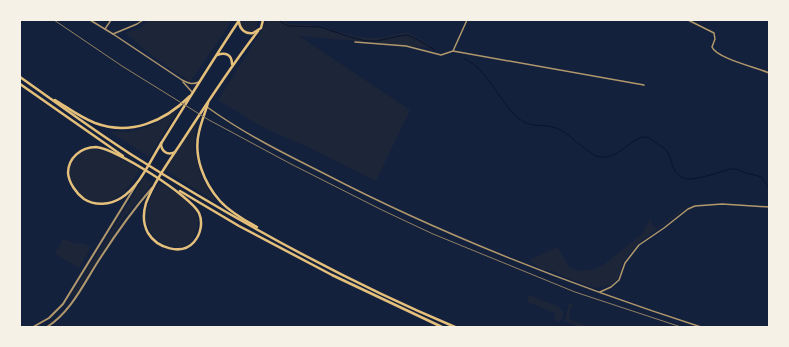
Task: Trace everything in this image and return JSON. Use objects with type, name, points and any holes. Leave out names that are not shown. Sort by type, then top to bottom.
[{"type":"highway","points":[[20,84],[128,160],[165,184],[182,195],[194,205],[199,212],[201,220],[199,234],[191,245],[178,250],[164,246],[152,238],[145,226],[144,210],[155,184],[176,151],[210,99],[232,64],[261,28],[263,20]]},
{"type":"highway","points":[[239,21],[241,28],[246,33],[258,32]]},
{"type":"highway","points":[[128,160],[102,148],[89,148],[78,153],[73,158],[69,168],[70,179],[74,190],[83,198],[94,203],[103,204],[112,202],[122,197],[141,177],[239,21]]},
{"type":"highway","points":[[217,55],[224,53],[228,54],[231,58],[232,64]]},
{"type":"highway","points":[[20,77],[77,119],[131,155],[209,203],[285,245],[377,292],[455,327]]},
{"type":"highway","points":[[34,87],[85,118],[103,125],[118,128],[141,126],[155,121],[178,107],[193,93]]},
{"type":"highway","points":[[210,99],[199,131],[197,146],[201,169],[208,184],[220,201],[229,209],[285,245]]},
{"type":"highway","points":[[162,143],[162,148],[165,152],[172,154],[176,151]]},
{"type":"highway","points":[[165,184],[245,229],[332,275],[442,327]]},
{"type":"street","points":[[90,20],[182,80],[193,93]]},
{"type":"street","points":[[105,29],[111,20]]},
{"type":"street","points":[[113,34],[144,20]]},
{"type":"street","points":[[453,51],[467,20]]},
{"type":"street","points":[[688,20],[714,34],[715,39],[712,47],[714,51],[734,61],[769,73]]},
{"type":"street","points":[[355,42],[406,46],[441,55],[453,51],[644,85]]},
{"type":"street","points":[[182,80],[195,84],[200,81]]},
{"type":"street","points":[[207,107],[230,123],[271,146],[393,208],[492,252],[701,327]]},
{"type":"street","points":[[33,327],[52,315],[63,304],[124,208],[141,177]]},
{"type":"street","points":[[47,327],[60,318],[130,213],[155,184]]},
{"type":"street","points":[[600,292],[611,287],[619,280],[626,263],[639,245],[664,228],[688,208],[722,204],[769,207]]},
{"type":"shaded area","points":[[149,20],[230,20],[228,27],[190,82],[150,54],[125,33],[140,28]]},
{"type":"shaded area","points":[[242,20],[256,20],[256,29],[248,32],[242,27]]},
{"type":"shaded area","points":[[268,20],[282,20],[288,24],[312,25],[366,38],[380,38],[409,33],[434,48],[299,36],[410,110],[376,181],[310,148],[264,128],[218,100]]},
{"type":"shaded area","points":[[179,108],[149,157],[109,131],[120,132],[138,130],[155,124]]},
{"type":"shaded area","points":[[196,122],[194,143],[197,164],[200,174],[217,201],[216,202],[165,170]]},
{"type":"shaded area","points":[[91,149],[110,153],[140,170],[127,189],[116,198],[103,202],[91,201],[81,194],[74,185],[70,174],[71,164],[78,155]]},
{"type":"shaded area","points":[[144,177],[153,183],[123,218],[74,297],[71,295]]},
{"type":"shaded area","points":[[159,183],[182,197],[195,210],[198,220],[197,228],[193,239],[185,246],[176,247],[167,245],[158,240],[150,232],[146,222],[146,210]]},
{"type":"shaded area","points":[[685,207],[682,211],[640,242],[623,262],[618,279],[610,285],[596,288],[567,278],[553,271],[541,269],[529,260],[557,247],[570,268],[582,271],[594,269],[603,265],[642,234],[651,218],[652,225],[657,228]]},
{"type":"shaded area","points":[[63,239],[91,247],[79,268],[55,254]]},
{"type":"shaded area","points":[[529,295],[559,307],[564,313],[561,320],[558,322],[556,320],[554,317],[555,313],[527,302]]},
{"type":"shaded area","points":[[569,303],[573,305],[569,312],[569,319],[589,327],[579,327],[565,321]]},
{"type":"waterway","points":[[278,20],[288,26],[320,27],[366,41],[377,41],[408,35],[435,50]]},
{"type":"waterway","points":[[465,59],[474,64],[481,71],[518,118],[528,124],[556,128],[596,156],[611,156],[618,153],[635,140],[646,137],[667,151],[676,172],[683,178],[697,178],[734,169],[762,178],[769,189]]},
{"type":"railway","points":[[54,20],[122,66],[209,120],[382,210],[433,234],[575,292],[681,327]]}]
